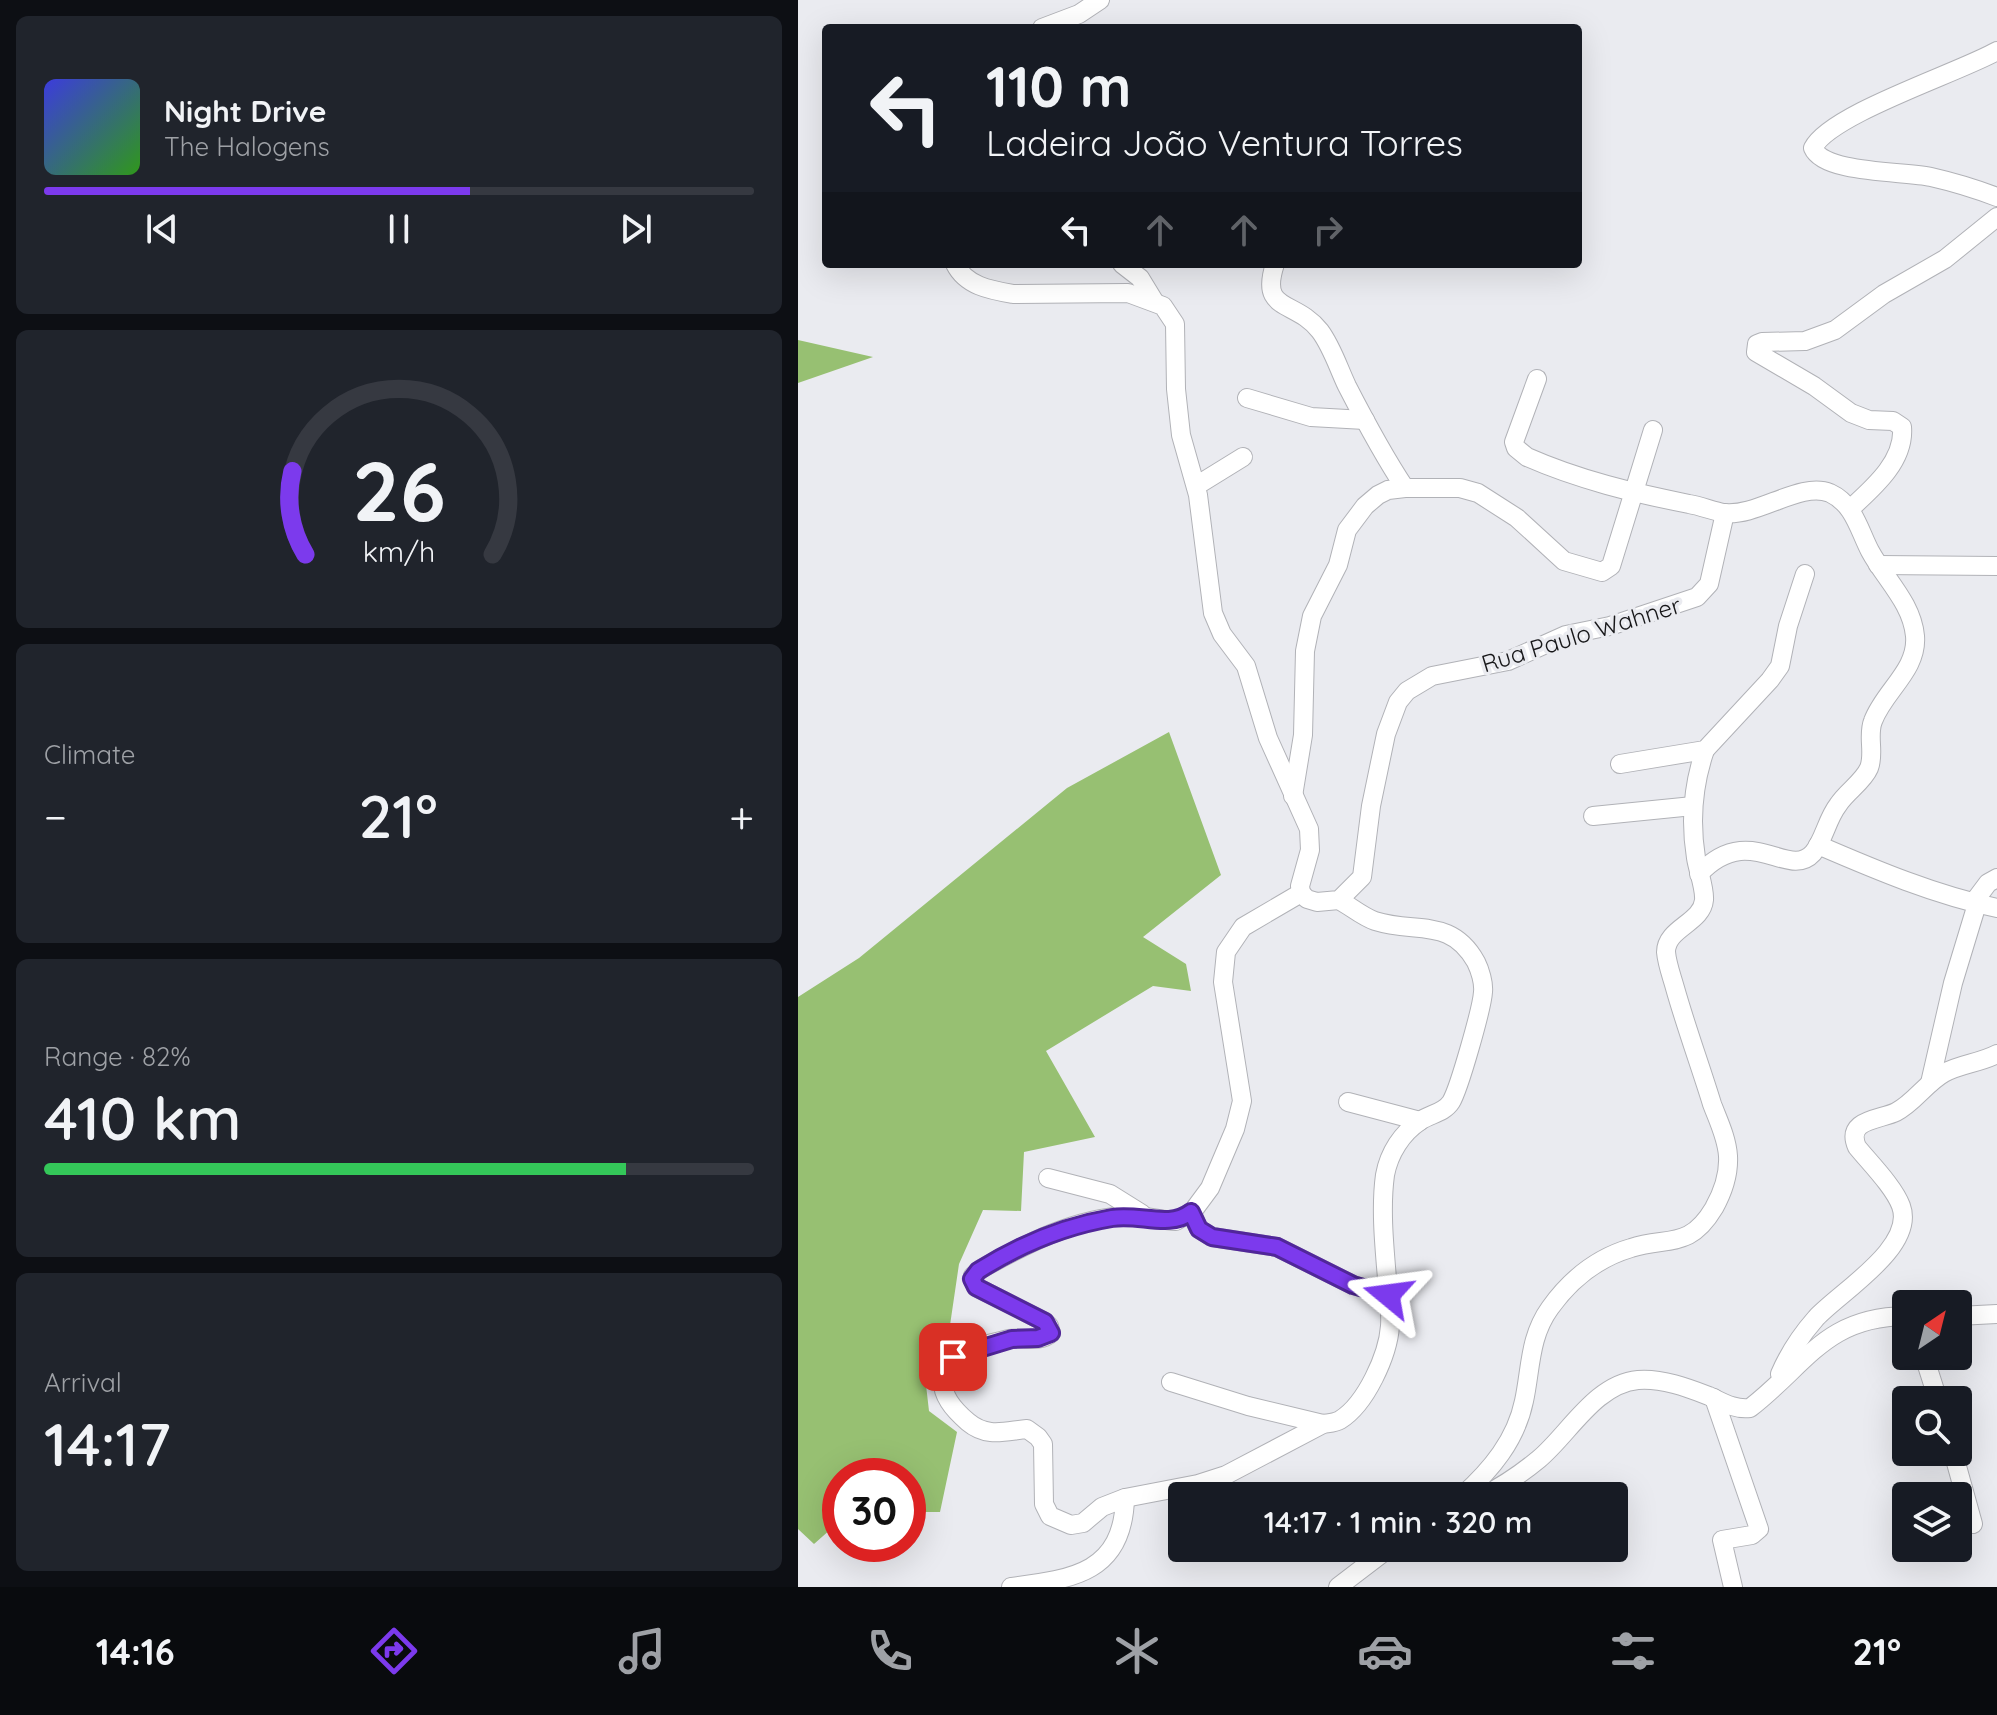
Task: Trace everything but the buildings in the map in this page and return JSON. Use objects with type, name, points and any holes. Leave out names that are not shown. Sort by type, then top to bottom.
[{"type":"street","points":[[1053,24],[1079,14],[1100,0]]},
{"type":"street","points":[[1997,51],[1837,125],[1813,148],[1816,155],[1844,166],[1929,176],[1997,197]]},
{"type":"street","points":[[1850,509],[1879,483],[1893,462],[1901,442],[1902,427],[1893,421],[1869,420],[1851,413],[1814,386],[1756,352],[1757,344],[1805,341],[1835,330],[1884,294],[1945,259],[1997,217]]},
{"type":"street","points":[[958,268],[965,279],[1013,294],[1114,292],[1154,301]]},
{"type":"street","points":[[1127,268],[1140,278],[1154,301],[1170,313],[1175,324],[1176,389],[1181,435],[1196,486],[1213,613],[1222,634],[1246,666],[1268,738],[1305,819],[1310,850],[1300,886],[1301,893],[1317,902],[1339,900],[1372,920],[1410,929],[1438,928],[1470,953],[1479,970],[1483,990],[1453,1099],[1436,1114],[1420,1121],[1388,1158],[1384,1186],[1390,1329],[1373,1379],[1357,1406],[1338,1421],[1323,1424],[1226,1475],[1198,1484],[1125,1498],[1102,1507],[1083,1523],[1071,1525],[1050,1516],[1044,1504],[1043,1444],[1038,1437],[1027,1429],[995,1434],[971,1425],[946,1398],[942,1384],[944,1368],[953,1357],[1012,1339],[1038,1338],[1051,1333],[1045,1322],[976,1287],[972,1279],[978,1271],[1045,1236],[1079,1225],[1129,1216],[1176,1221],[1203,1200],[1218,1172],[1242,1101],[1223,982],[1226,952],[1243,927],[1301,893]]},
{"type":"street","points":[[1274,268],[1269,281],[1271,293],[1276,300],[1306,317],[1327,341],[1365,420],[1405,488]]},
{"type":"street","points":[[1537,379],[1516,433],[1516,448],[1540,463],[1634,494],[1725,513],[1750,511],[1799,494],[1823,491],[1840,499],[1850,509],[1878,565],[1907,607],[1914,630],[1914,652],[1906,670],[1874,718],[1867,772],[1838,804],[1813,853],[1797,862],[1788,862],[1766,851],[1734,851],[1715,858],[1699,874]]},
{"type":"street","points":[[1247,398],[1311,417],[1365,420]]},
{"type":"street","points":[[1293,796],[1303,735],[1305,651],[1312,616],[1338,565],[1347,530],[1365,506],[1388,490],[1460,488],[1478,493],[1517,518],[1564,561],[1607,571],[1613,563],[1653,430]]},
{"type":"street","points":[[1196,486],[1243,457]]},
{"type":"street","name":"Rua Paulo Wahner","points":[[1339,900],[1362,877],[1371,806],[1386,734],[1398,702],[1407,691],[1432,676],[1508,661],[1566,635],[1610,626],[1697,597],[1709,584],[1725,513]]},
{"type":"street","points":[[1878,565],[1997,566]]},
{"type":"street","points":[[1476,1482],[1491,1467],[1515,1431],[1524,1402],[1538,1328],[1557,1298],[1593,1265],[1611,1256],[1633,1247],[1675,1242],[1691,1234],[1705,1221],[1722,1191],[1727,1174],[1727,1146],[1683,1016],[1666,949],[1672,936],[1702,905],[1704,897],[1693,806],[1698,770],[1705,750],[1780,666],[1788,626],[1805,574]]},
{"type":"street","points":[[1620,764],[1705,750]]},
{"type":"street","points":[[1593,816],[1693,806]]},
{"type":"street","points":[[1818,845],[1895,878],[1997,908]]},
{"type":"street","points":[[1930,1083],[1975,904],[1988,883],[1997,878]]},
{"type":"street","points":[[1775,1384],[1804,1332],[1840,1295],[1879,1263],[1900,1231],[1901,1206],[1857,1147],[1854,1139],[1857,1129],[1871,1118],[1901,1109],[1930,1083],[1951,1070],[1997,1054]]},
{"type":"street","points":[[1348,1102],[1420,1121]]},
{"type":"street","points":[[1048,1178],[1110,1194],[1136,1212],[1160,1220]]},
{"type":"street","points":[[1191,1212],[1199,1229],[1212,1237],[1277,1247],[1353,1285],[1388,1295]]},
{"type":"street","points":[[1972,1315],[1997,1314]]},
{"type":"street","points":[[1507,1482],[1541,1458],[1586,1410],[1621,1385],[1638,1380],[1655,1381],[1734,1407],[1750,1408],[1824,1341],[1847,1326],[1878,1316],[1892,1316]]},
{"type":"street","points":[[1171,1382],[1248,1406],[1323,1424]]},
{"type":"street","points":[[1714,1398],[1759,1529],[1752,1535],[1722,1540],[1733,1587]]},
{"type":"street","points":[[1957,1466],[1973,1524]]},
{"type":"street","points":[[1011,1587],[1078,1575],[1101,1562],[1117,1541],[1125,1498]]},
{"type":"street","points":[[1338,1587],[1371,1562]]},
{"type":"green space","points":[[798,340],[873,357],[798,383]]},
{"type":"green space","points":[[1169,732],[1221,875],[1143,937],[1186,964],[1191,991],[1153,986],[1046,1051],[1095,1137],[1024,1152],[1021,1211],[983,1210],[959,1264],[949,1332],[926,1385],[929,1411],[957,1432],[940,1512],[926,1512],[926,1458],[822,1458],[822,1537],[814,1544],[798,1529],[798,997],[859,958],[1067,788]]},
{"type":"route","points":[[953,1357],[1012,1339],[1046,1337],[1051,1333],[1045,1322],[976,1287],[972,1279],[978,1271],[1045,1236],[1116,1217],[1176,1221],[1191,1212],[1199,1229],[1212,1237],[1277,1247],[1353,1285],[1388,1295]]}]
